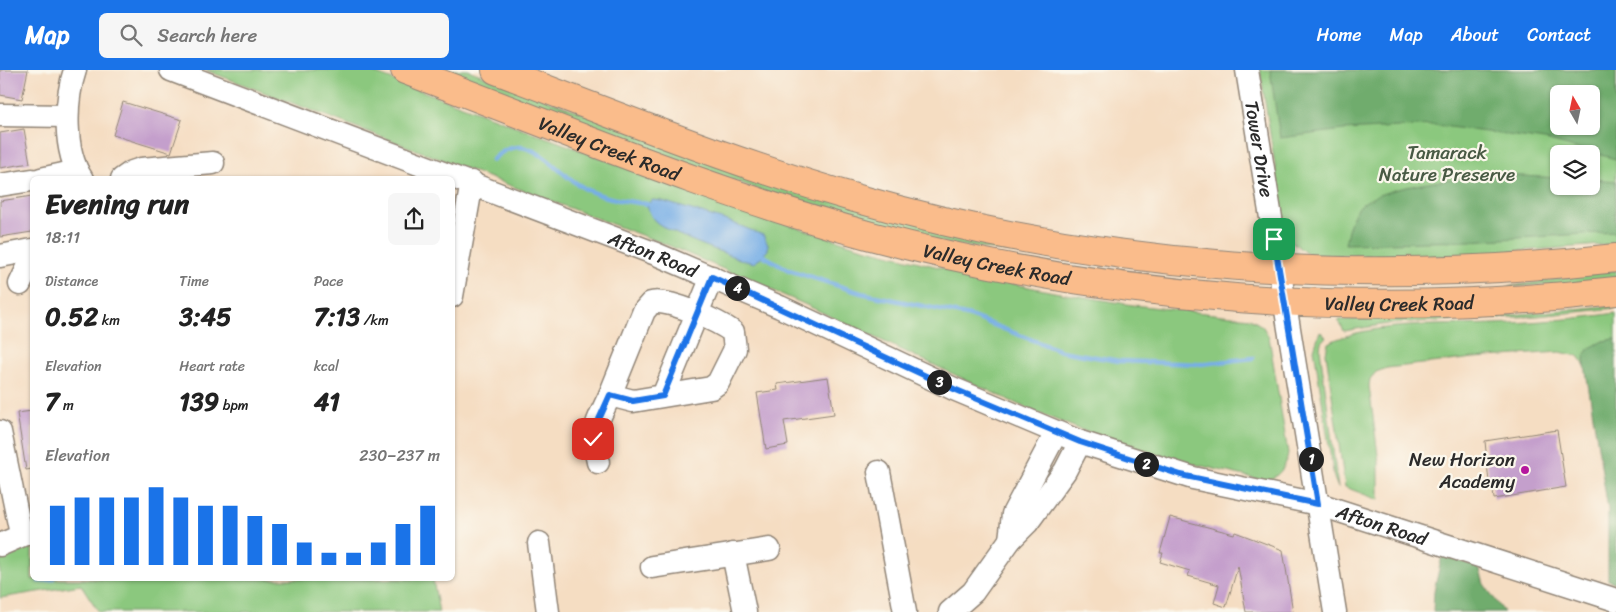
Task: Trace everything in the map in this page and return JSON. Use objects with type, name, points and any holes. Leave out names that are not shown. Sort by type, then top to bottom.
[{"type":"main road","name":"Valley Creek Road","points":[[405,70],[742,196],[871,236],[970,260],[1070,278],[1170,292],[1285,302],[1364,304],[1465,303],[1616,291]]},
{"type":"main road","name":"Valley Creek Road","points":[[496,70],[761,168],[825,189],[924,216],[989,231],[1089,249],[1206,264],[1357,272],[1457,271],[1616,258]]},
{"type":"street","points":[[75,70],[69,92],[67,116],[79,175]]},
{"type":"street","name":"Afton Road","points":[[171,70],[472,182],[712,277],[954,389],[1080,442],[1181,475],[1318,504],[1616,600]]},
{"type":"street","name":"Tower Drive","points":[[1247,70],[1335,612]]},
{"type":"street","points":[[0,114],[67,116]]},
{"type":"street","points":[[126,176],[141,169],[213,163]]},
{"type":"street","points":[[0,186],[30,180]]},
{"type":"street","points":[[455,279],[472,182]]},
{"type":"street","points":[[0,256],[30,250]]},
{"type":"street","points":[[20,284],[30,264]]},
{"type":"street","points":[[663,396],[712,277]]},
{"type":"street","points":[[598,462],[593,439],[596,426],[644,311],[651,302],[662,301],[696,314],[733,332],[735,348],[718,382],[711,388],[633,401],[610,395]]},
{"type":"street","points":[[0,432],[29,532],[0,545]]},
{"type":"street","points":[[1010,540],[1013,514],[1056,433]]},
{"type":"street","points":[[950,612],[973,592],[1010,540],[1027,524],[1065,471],[1080,442]]},
{"type":"street","points":[[879,472],[905,612]]},
{"type":"street","points":[[539,543],[548,612]]},
{"type":"street","points":[[652,567],[768,549]]},
{"type":"street","points":[[733,554],[745,612]]},
{"type":"green space","points":[[205,70],[366,70],[724,204],[856,246],[974,276],[1054,292],[1133,305],[1250,318],[1263,327],[1269,337],[1288,453],[1287,458],[1283,468],[1276,476],[1262,480],[1172,459],[1092,434],[1028,409],[804,304],[670,246]]},
{"type":"green space","points":[[435,70],[468,70],[726,167],[1050,253],[1049,257],[949,244],[792,202]]},
{"type":"green space","name":"Tamarack Nature Preserve","points":[[1260,70],[1616,70],[1616,244],[1448,256],[1313,255],[1306,253],[1291,241],[1285,229]]},
{"type":"green space","points":[[1270,70],[1616,70],[1616,159],[1600,155],[1600,145],[1564,145],[1545,140],[1435,125],[1343,130],[1280,138]]},
{"type":"green space","points":[[1504,175],[1550,178],[1550,195],[1600,195],[1600,180],[1616,181],[1616,232],[1469,241],[1345,244],[1352,218],[1361,205],[1372,198],[1408,187]]},
{"type":"green space","points":[[1616,270],[1616,281],[1507,287]]},
{"type":"green space","points":[[1616,305],[1616,308],[1537,316],[1394,323],[1344,331],[1338,320],[1511,315]]},
{"type":"green space","points":[[1616,313],[1616,339],[1603,341],[1584,359],[1585,366],[1578,356],[1560,352],[1474,358],[1387,368],[1376,372],[1370,379],[1369,386],[1379,463],[1379,500],[1345,487],[1326,353],[1328,343],[1346,336],[1387,328],[1571,319]]},
{"type":"green space","points":[[1320,331],[1326,337],[1321,342],[1320,349],[1338,488],[1334,478],[1314,349]]},
{"type":"green space","points":[[1616,339],[1616,583],[1608,580],[1608,509],[1584,359],[1588,349],[1603,341]]},
{"type":"green space","points":[[30,533],[30,581],[433,581],[439,612],[99,612],[81,585],[0,598],[0,545]]},
{"type":"green space","points":[[1442,556],[1479,567],[1484,584],[1504,612],[1433,612],[1434,591]]},
{"type":"water","points":[[653,200],[728,221],[763,235],[768,244],[768,250],[755,263],[745,261],[672,232],[655,221],[650,213],[647,204]]},
{"type":"building","points":[[0,70],[28,70],[22,99],[0,95]]},
{"type":"building","points":[[123,102],[182,120],[171,153],[113,135]]},
{"type":"building","points":[[24,129],[30,163],[0,168],[0,133]]},
{"type":"building","points":[[30,196],[30,232],[0,237],[0,201]]},
{"type":"building","points":[[828,377],[834,414],[784,421],[788,445],[766,449],[757,393],[778,390],[777,384]]},
{"type":"building","points":[[30,411],[30,469],[26,470],[17,413]]},
{"type":"building","name":"New Horizon Academy","points":[[1557,430],[1566,487],[1494,499],[1492,483],[1489,483],[1485,441]]},
{"type":"building","points":[[1170,517],[1234,534],[1235,532],[1283,550],[1293,612],[1246,612],[1238,566],[1226,607],[1214,603],[1219,585],[1188,576],[1190,571],[1160,562],[1163,553],[1160,553]]},
{"type":"waterway","points":[[492,160],[505,150],[517,147],[529,149],[540,154],[573,181],[592,192],[615,199],[647,204]]},
{"type":"waterway","points":[[764,256],[789,270],[861,293],[970,316],[1061,351],[1119,361],[1201,364],[1253,358]]},
{"type":"place","name":"New Horizon Academy","points":[[1525,470]]},
{"type":"route","points":[[593,439],[596,426],[610,395],[633,401],[663,396],[712,277],[954,389],[1080,442],[1181,475],[1230,487],[1318,504],[1291,330],[1274,239]]}]
